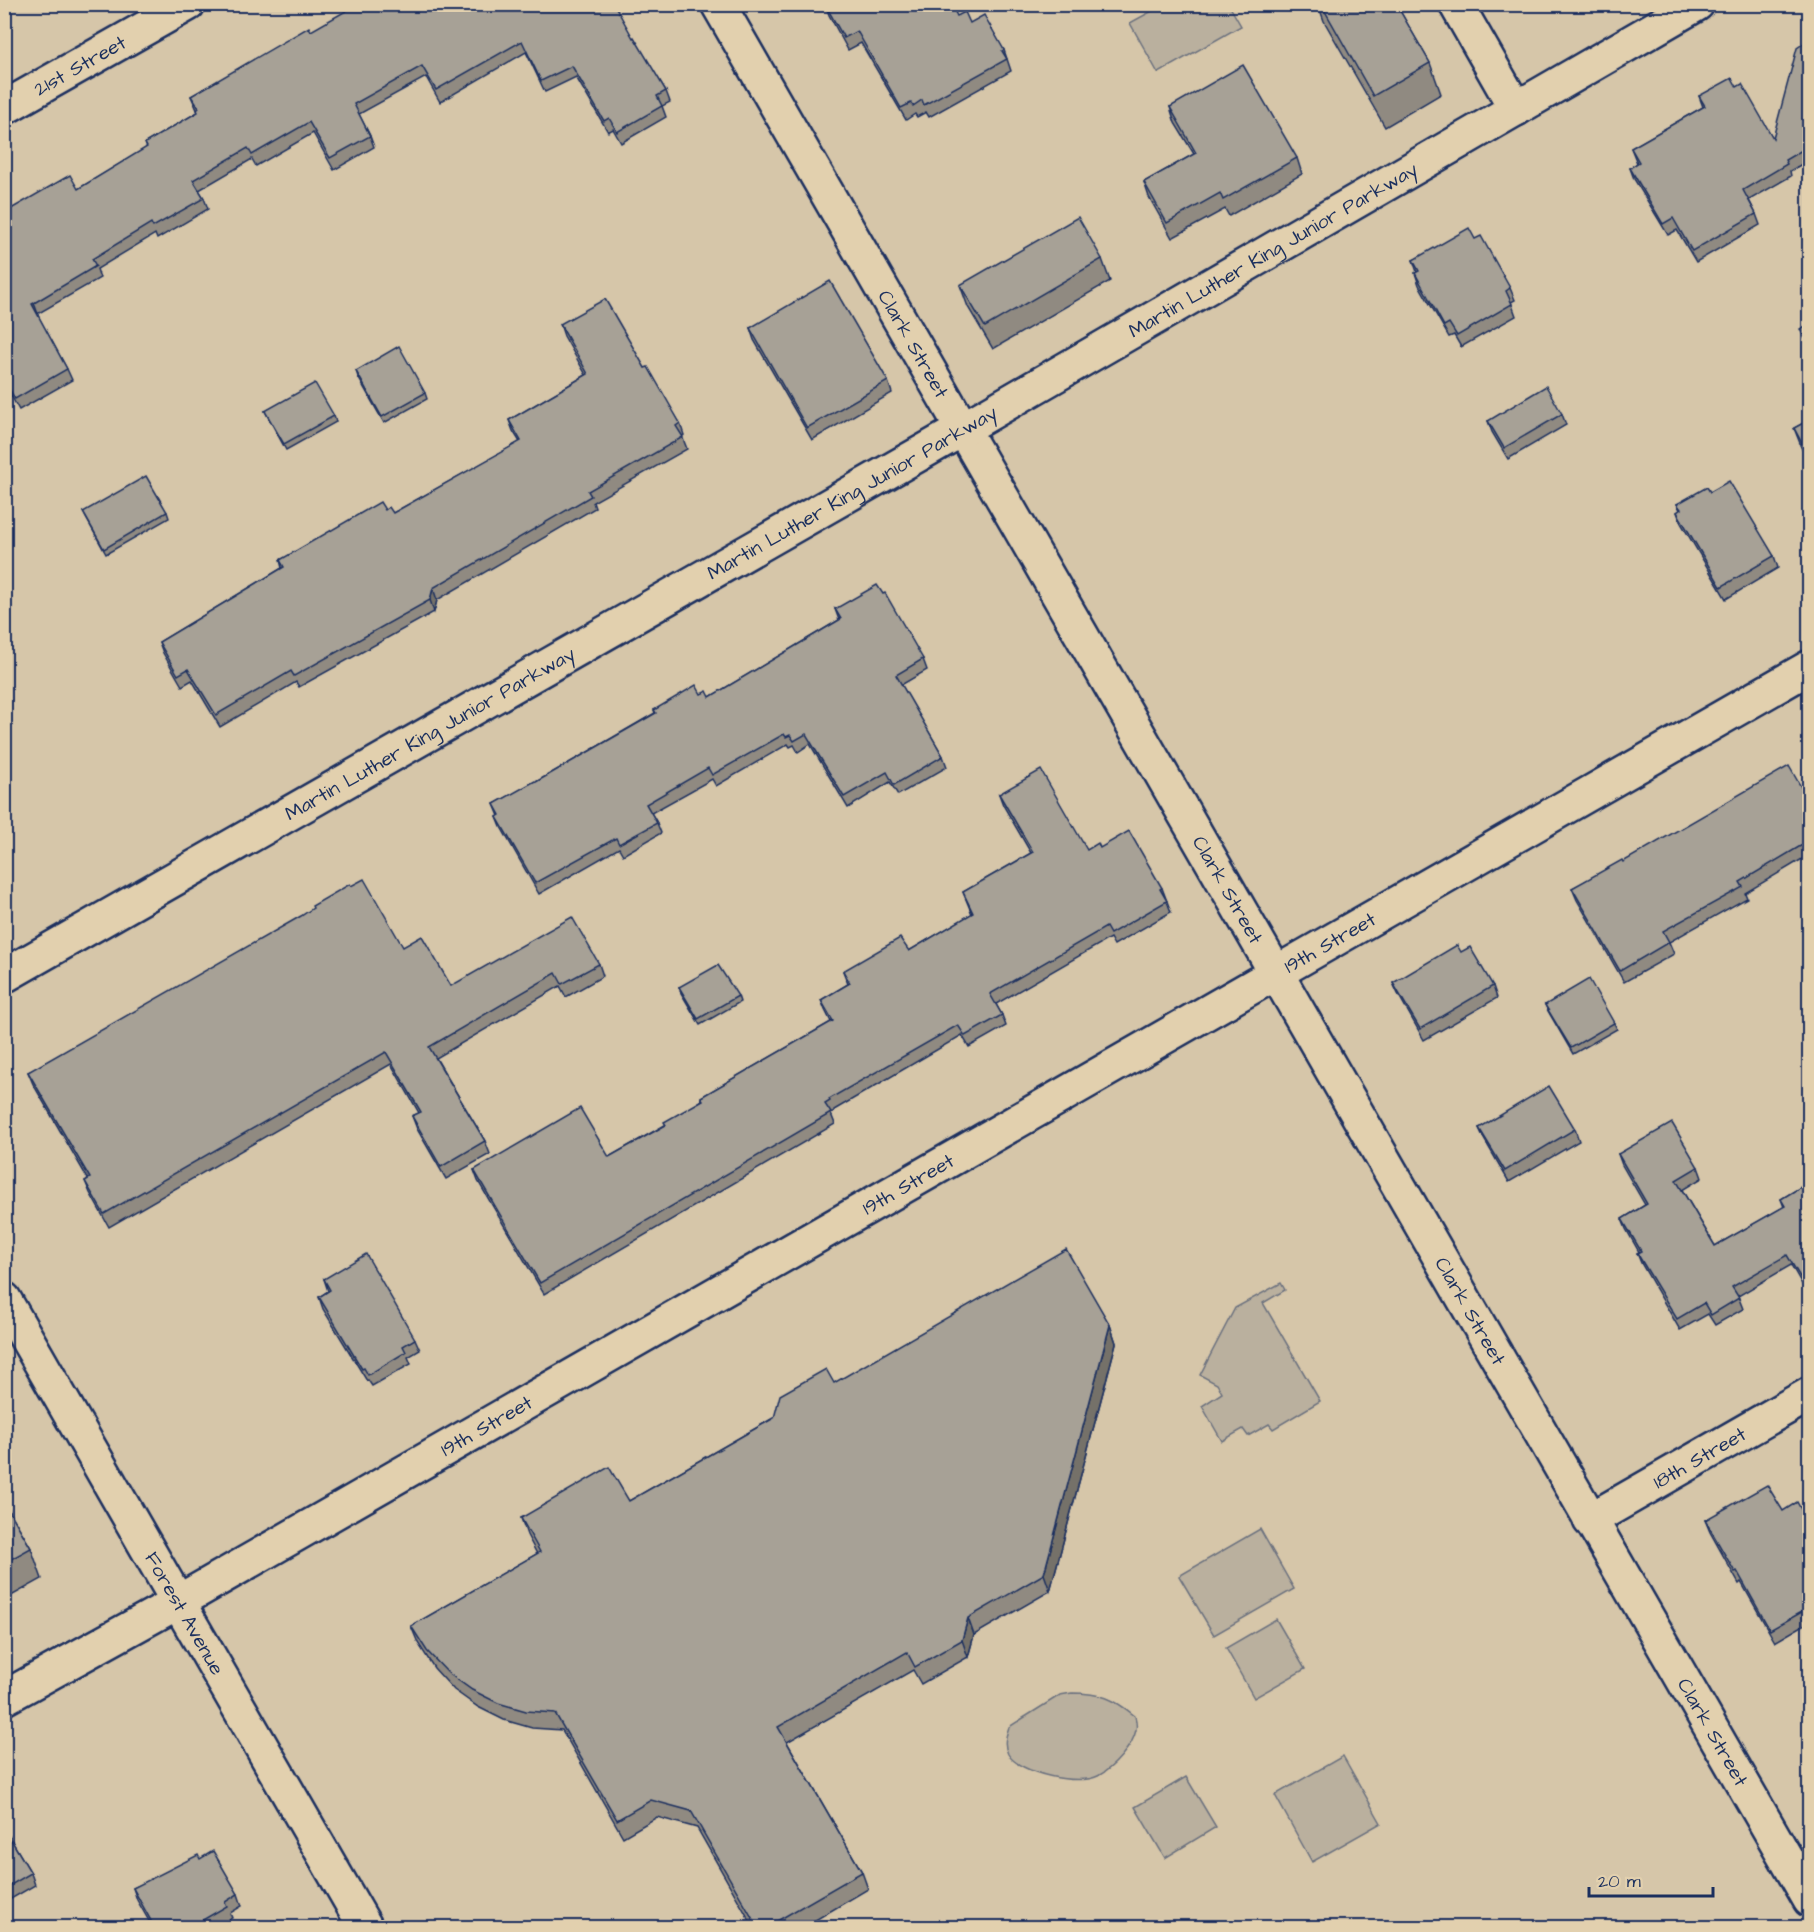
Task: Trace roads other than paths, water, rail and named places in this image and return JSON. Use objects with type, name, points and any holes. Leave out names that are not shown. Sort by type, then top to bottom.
[{"type":"main road","name":"21st Street","points":[[4,108],[188,4]]},
{"type":"main road","name":"Clark Street","points":[[718,4],[1809,1900]]},
{"type":"main road","points":[[1456,4],[1516,109]]},
{"type":"main road","name":"Martin Luther King Junior Parkway","points":[[4,976],[962,429],[1696,4]]},
{"type":"main road","name":"19th Street","points":[[4,1698],[178,1602],[1809,667]]},
{"type":"main road","name":"Forest Avenue","points":[[4,1299],[366,1928]]},
{"type":"main road","name":"18th Street","points":[[1590,1520],[1809,1394]]}]
